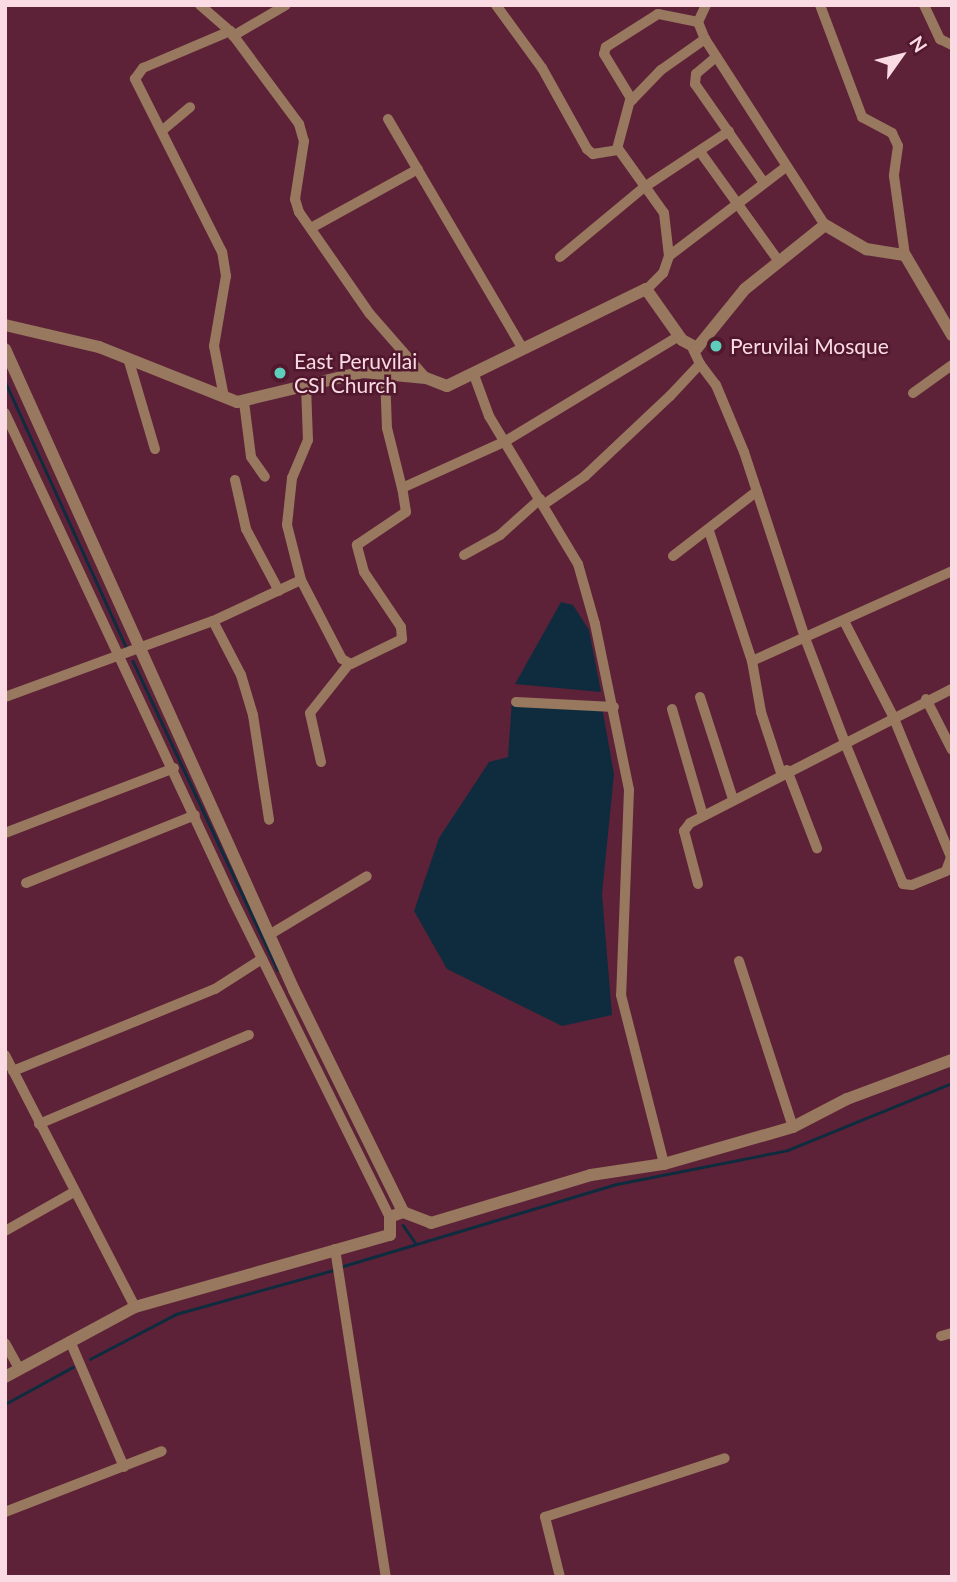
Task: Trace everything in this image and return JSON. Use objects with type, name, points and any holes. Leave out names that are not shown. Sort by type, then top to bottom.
[{"type":"street","points":[[200,5],[232,34],[303,131],[295,199],[311,228],[370,314],[426,378]]},
{"type":"street","points":[[224,397],[214,346],[226,276],[222,252],[164,129],[137,84],[136,74],[232,34],[286,5]]},
{"type":"street","points":[[496,5],[542,68],[587,149],[593,154],[617,149]]},
{"type":"street","points":[[706,5],[698,22],[705,39],[825,225],[866,249],[905,255]]},
{"type":"street","points":[[820,5],[862,117],[892,134],[898,146],[894,176],[905,255],[952,335]]},
{"type":"street","points":[[924,5],[940,39],[952,45]]},
{"type":"street","points":[[630,100],[604,54],[605,48],[663,13],[698,22]]},
{"type":"street","points":[[5,325],[128,358],[224,397],[244,402],[306,386],[336,375],[385,374],[426,378],[447,386],[474,375],[522,347],[647,289],[663,273],[669,256],[664,213],[643,188],[617,149],[630,100],[661,70],[705,39]]},
{"type":"street","points":[[716,57],[696,75],[695,84],[764,183]]},
{"type":"street","points":[[164,129],[190,107]]},
{"type":"street","points":[[388,118],[522,347]]},
{"type":"street","points":[[559,257],[643,188],[701,153],[729,131]]},
{"type":"street","points":[[701,153],[778,260]]},
{"type":"street","points":[[669,256],[787,166]]},
{"type":"street","points":[[311,228],[418,169]]},
{"type":"street","points":[[693,349],[745,289],[825,225]]},
{"type":"street","points":[[647,289],[679,335],[693,349],[700,364],[716,385],[757,491],[805,638],[903,884],[946,871],[951,857],[893,716],[844,621]]},
{"type":"street","points":[[402,488],[504,442],[679,335]]},
{"type":"street","points":[[5,349],[139,650],[397,1214],[390,1235],[135,1307],[5,1377]]},
{"type":"street","points":[[128,358],[155,449]]},
{"type":"street","points":[[464,555],[500,535],[626,441],[700,364]]},
{"type":"street","points":[[913,393],[952,365]]},
{"type":"street","points":[[321,762],[310,713],[349,664],[397,645],[402,639],[401,627],[364,572],[357,545],[406,512],[387,428],[385,374]]},
{"type":"street","points":[[474,375],[504,442],[578,564],[614,707],[629,790],[621,995],[664,1164]]},
{"type":"street","points":[[306,386],[308,440],[292,478],[287,525],[300,580],[349,664]]},
{"type":"street","points":[[244,402],[251,457],[265,477]]},
{"type":"street","points":[[5,413],[117,658],[174,768],[262,959],[397,1214],[431,1223],[591,1175],[664,1164],[793,1127],[847,1099],[952,1060]]},
{"type":"street","points":[[235,480],[246,529],[279,590]]},
{"type":"street","points":[[673,556],[709,531],[757,491]]},
{"type":"street","points":[[709,531],[752,661],[761,712],[817,848]]},
{"type":"street","points":[[752,661],[952,571]]},
{"type":"street","points":[[5,697],[214,621],[300,580]]},
{"type":"street","points":[[214,621],[241,675],[253,715],[269,820]]},
{"type":"street","points":[[698,884],[684,831],[703,816],[926,699],[952,689]]},
{"type":"street","points":[[701,697],[733,799]]},
{"type":"street","points":[[926,699],[952,750]]},
{"type":"street","points":[[516,702],[614,707]]},
{"type":"street","points":[[672,709],[703,816]]},
{"type":"street","points":[[5,833],[174,768]]},
{"type":"street","points":[[26,883],[195,814]]},
{"type":"street","points":[[269,935],[367,876]]},
{"type":"street","points":[[13,1071],[215,989],[262,959]]},
{"type":"street","points":[[739,961],[793,1127]]},
{"type":"street","points":[[39,1124],[249,1035]]},
{"type":"street","points":[[5,1055],[135,1307]]},
{"type":"street","points":[[5,1231],[74,1192]]},
{"type":"street","points":[[335,1249],[386,1577]]},
{"type":"street","points":[[70,1341],[124,1467]]},
{"type":"street","points":[[5,1343],[19,1368]]},
{"type":"street","points":[[5,1512],[162,1451]]},
{"type":"street","points":[[560,1577],[545,1517],[725,1458]]},
{"type":"water","points":[[561,602],[573,605],[589,630],[601,692],[515,684]]},
{"type":"water","points":[[512,700],[602,707],[614,774],[602,894],[612,1015],[562,1026],[447,969],[414,911],[439,838],[489,762],[508,757]]},
{"type":"waterway","points":[[5,381],[126,646]]},
{"type":"waterway","points":[[133,661],[278,970]]},
{"type":"waterway","points":[[340,1267],[617,1184],[788,1150],[952,1083]]},
{"type":"waterway","points":[[403,1225],[415,1242]]},
{"type":"waterway","points":[[90,1359],[176,1314],[334,1270]]},
{"type":"waterway","points":[[5,1404],[73,1367]]},
{"type":"place","name":"Peruvilai Mosque","points":[[716,346]]},
{"type":"place","name":"East Peruvilai CSI Church","points":[[280,373]]}]
